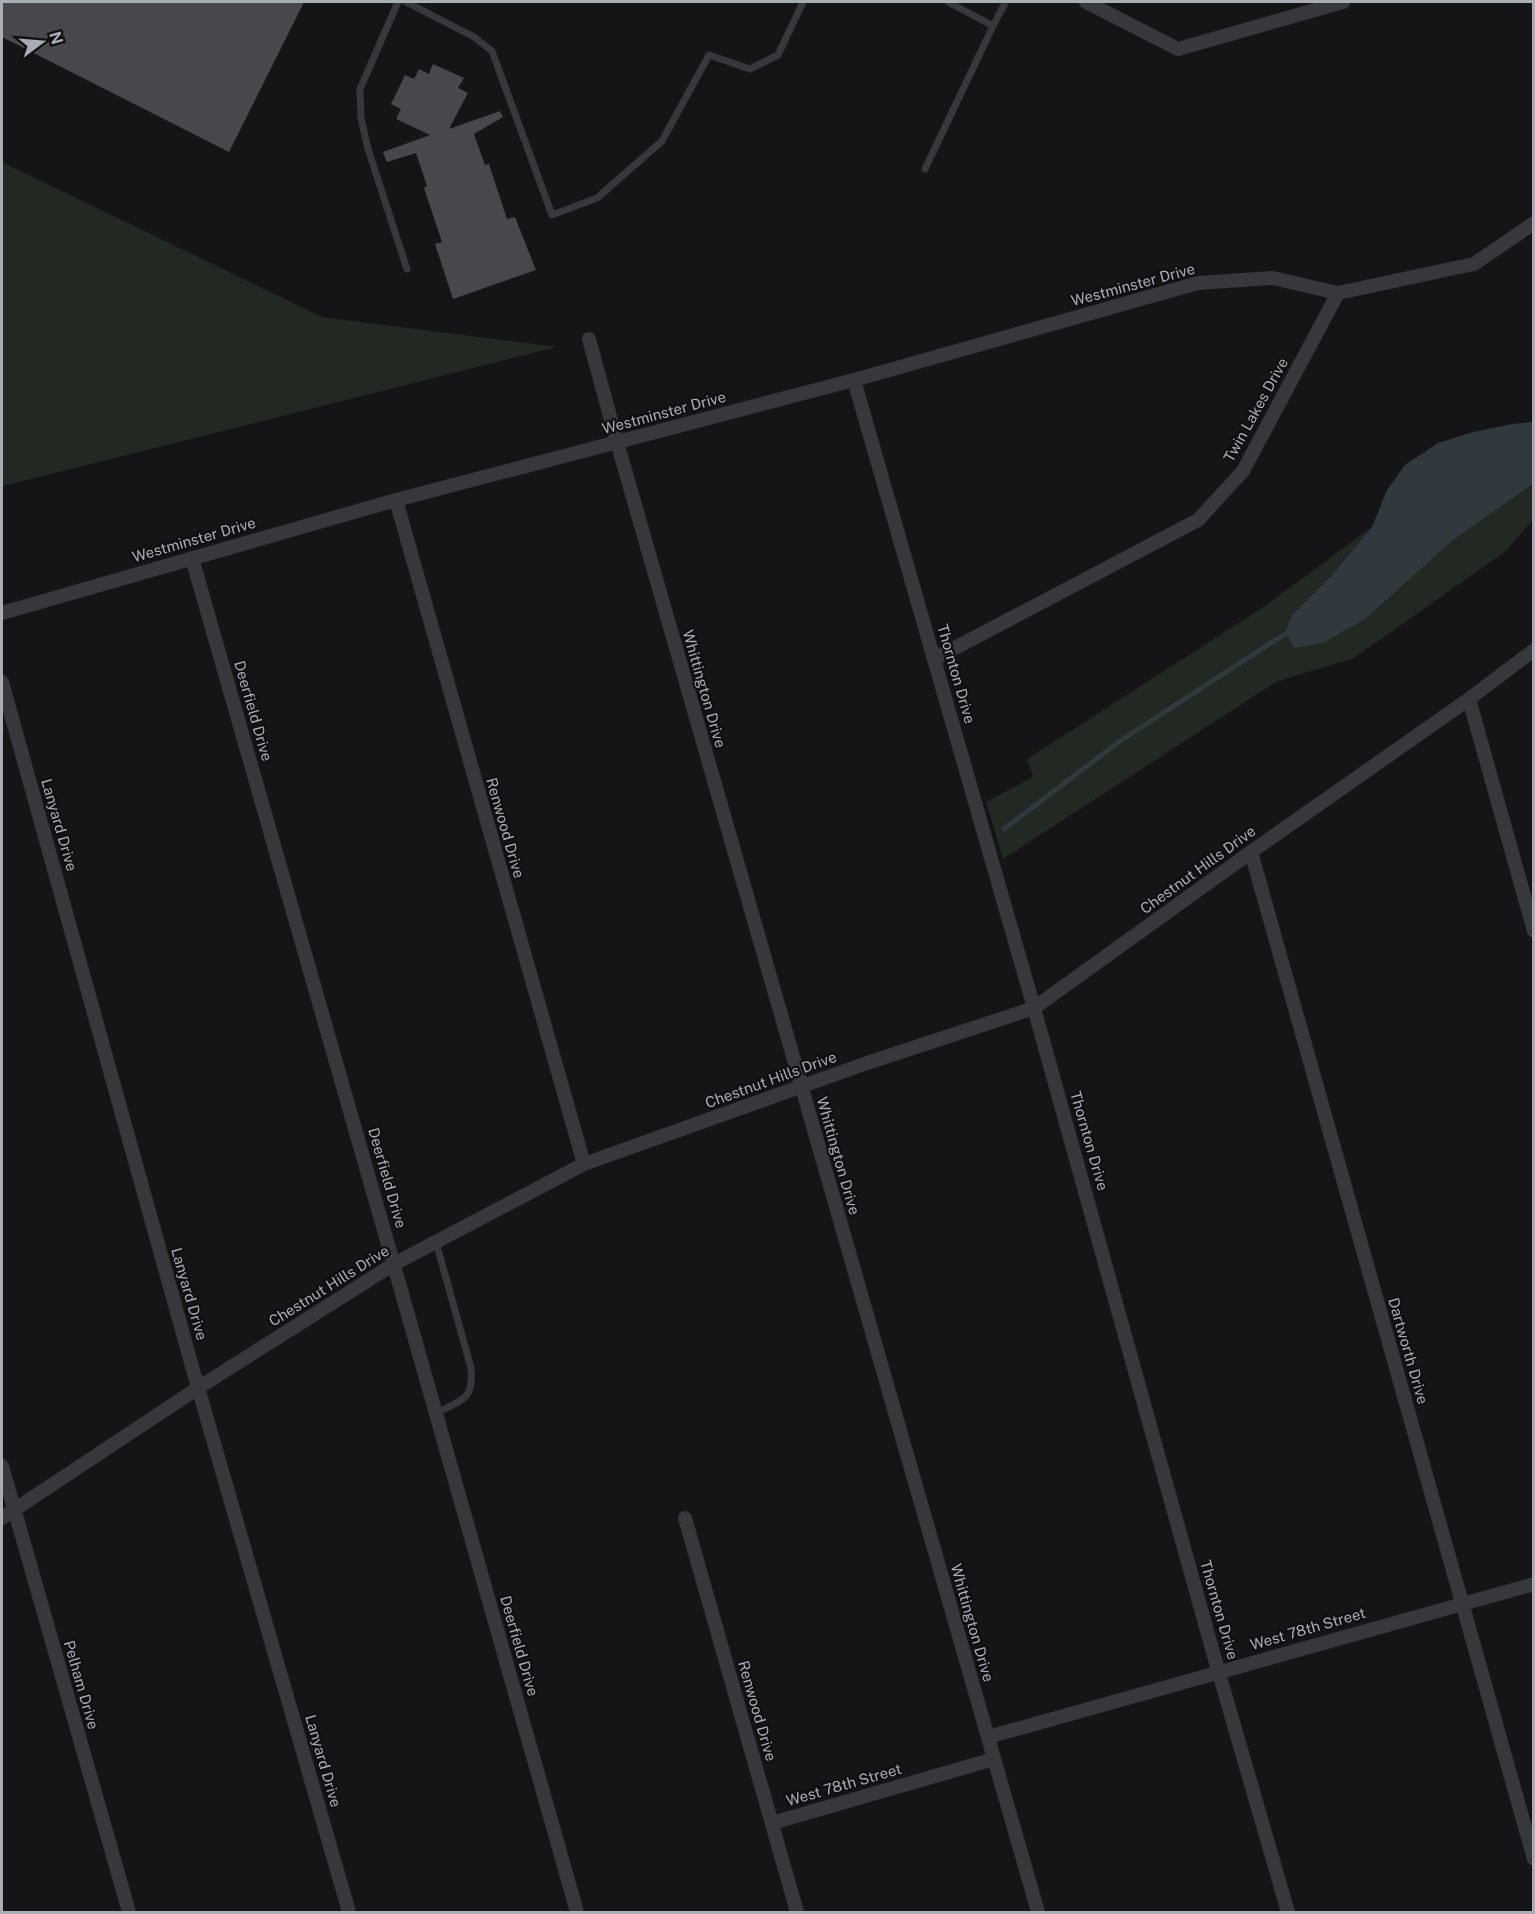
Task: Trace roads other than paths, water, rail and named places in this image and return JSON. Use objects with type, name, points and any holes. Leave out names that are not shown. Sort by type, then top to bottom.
[{"type":"street","points":[[1086,2],[1178,49],[1343,2]]},
{"type":"street","points":[[1338,293],[1474,264],[1533,223]]},
{"type":"street","name":"Westminster Drive","points":[[2,613],[396,500],[854,380],[1198,283],[1273,278],[1338,293]]},
{"type":"street","name":"Twin Lakes Drive","points":[[934,659],[1197,520],[1243,471],[1338,293]]},
{"type":"street","name":"Whittington Drive","points":[[589,339],[616,442],[1038,1912]]},
{"type":"street","name":"Thornton Drive","points":[[854,380],[1034,1008],[1288,1912]]},
{"type":"street","name":"Renwood Drive","points":[[396,500],[584,1164]]},
{"type":"street","name":"Deerfield Drive","points":[[192,558],[577,1912]]},
{"type":"street","name":"Chestnut Hills Drive","points":[[2,1518],[198,1388],[394,1264],[584,1164],[867,1063],[1034,1008],[1468,699],[1533,650]]},
{"type":"street","name":"Lanyard Drive","points":[[2,682],[198,1388],[349,1912]]},
{"type":"street","points":[[1468,699],[1533,931]]},
{"type":"street","name":"Dartworth Drive","points":[[1251,852],[1533,1858]]},
{"type":"street","name":"Pelham Drive","points":[[2,1466],[129,1912]]},
{"type":"street","name":"Renwood Drive","points":[[685,1518],[797,1912]]},
{"type":"street","name":"West 78th Street","points":[[988,1737],[1533,1584]]},
{"type":"street","name":"West 78th Street","points":[[772,1823],[994,1759]]},
{"type":"lane","points":[[398,2],[360,89],[362,118],[368,149],[407,269]]},
{"type":"lane","points":[[406,2],[474,37],[492,51],[552,215],[597,198],[662,141],[709,55],[750,69],[778,55],[804,2]]},
{"type":"lane","points":[[948,2],[993,26]]},
{"type":"lane","points":[[925,169],[1004,5]]},
{"type":"lane","points":[[435,1241],[471,1368],[472,1385],[468,1395],[436,1413]]},
{"type":"waterway","points":[[1004,829],[1120,741],[1291,630]]}]
